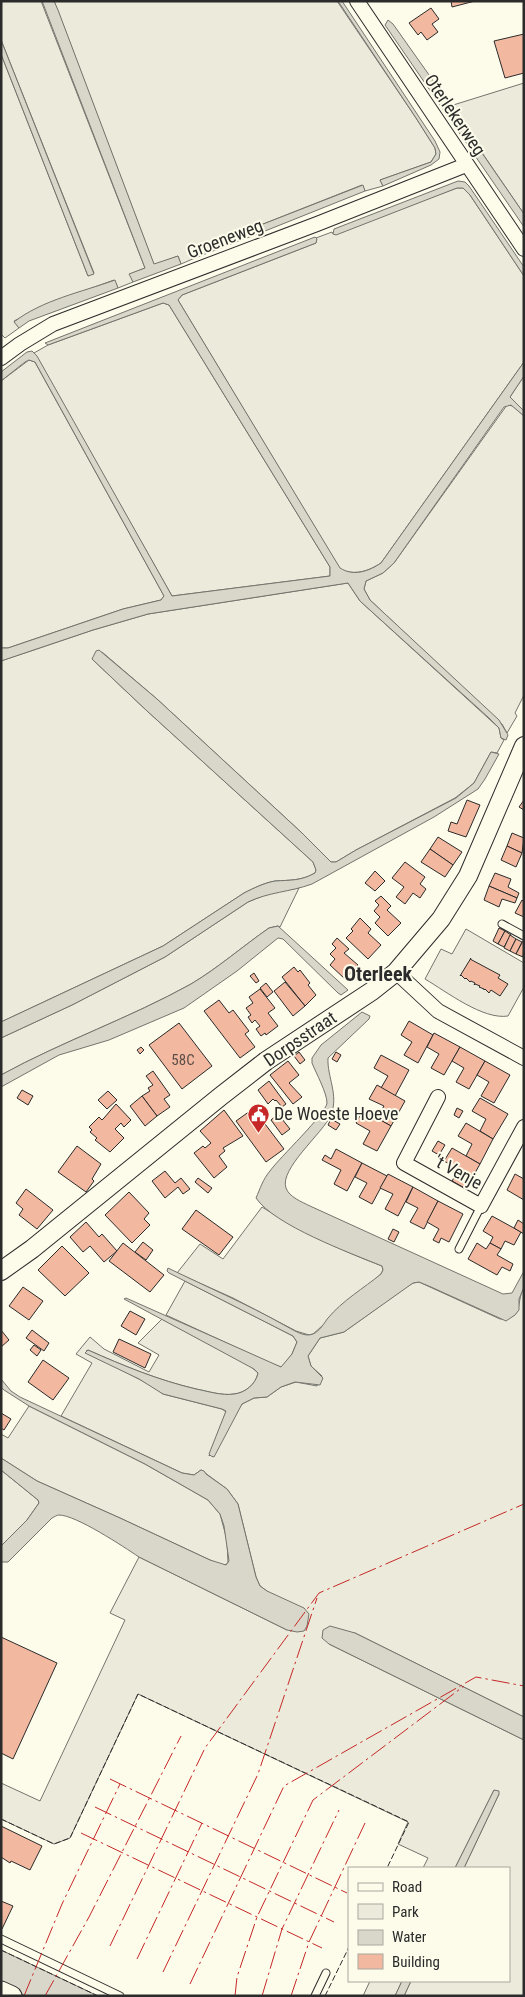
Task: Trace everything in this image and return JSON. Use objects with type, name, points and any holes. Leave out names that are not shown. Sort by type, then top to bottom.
[{"type":"main road","points":[[1,1990],[12,1996]]},
{"type":"street","name":"Oterlekerweg","points":[[357,1],[466,166],[524,249]]},
{"type":"street","name":"Groeneweg","points":[[1,358],[53,324],[466,166]]},
{"type":"street","name":"Dorpsstraat","points":[[1,1271],[32,1249],[221,1096],[266,1062],[372,991],[396,972],[441,919],[468,876],[480,852],[524,746]]},
{"type":"street","points":[[396,972],[438,1011],[524,1058]]},
{"type":"street","name":"'t Venje","points":[[438,1097],[404,1163],[481,1206],[524,1127]]},
{"type":"lane","points":[[502,924],[524,936]]},
{"type":"lane","points":[[459,1249],[481,1206]]},
{"type":"lane","points":[[1,1939],[120,1996]]},
{"type":"lane","points":[[315,1996],[326,1973]]},
{"type":"green space","points":[[1,1],[41,1],[145,268],[130,274],[133,282],[118,288],[114,280],[50,303],[14,321],[19,328],[5,338],[1,334],[1,54],[88,276],[94,273],[1,40]]},
{"type":"green space","points":[[54,1],[337,1],[416,118],[435,148],[436,154],[431,162],[380,180],[383,186],[365,191],[362,185],[253,228],[255,235],[241,240],[238,233],[192,250],[195,258],[181,264],[178,256],[154,265]]},
{"type":"green space","points":[[524,83],[524,214],[450,106]]},
{"type":"green space","points":[[457,188],[463,188],[470,195],[524,276],[524,362],[381,563],[361,572],[345,571],[340,569],[178,300],[182,295],[316,243],[316,238],[332,232],[333,234]]},
{"type":"green space","points":[[163,303],[169,305],[330,567],[330,576],[172,596],[34,353],[48,345]]},
{"type":"green space","points":[[29,360],[35,362],[164,596],[161,600],[123,609],[8,648],[1,648],[1,381]]},
{"type":"green space","points":[[524,376],[524,411],[510,397]]},
{"type":"green space","points":[[507,405],[513,406],[524,416],[524,695],[515,713],[517,716],[507,733],[502,724],[370,600],[364,589],[366,581],[383,573],[394,563]]},
{"type":"green space","points":[[348,583],[360,601],[499,728],[501,738],[504,740],[497,753],[491,752],[474,783],[455,798],[336,862],[331,862],[157,699],[102,652],[92,659],[313,862],[316,870],[315,873],[295,880],[275,881],[252,889],[163,946],[1,1022],[1,661],[93,630],[148,614]]},
{"type":"green space","points":[[299,888],[280,927],[269,928],[201,978],[144,1008],[48,1051],[1,1075],[1,1038],[72,1005],[165,957],[248,902],[270,893]]},
{"type":"green space","points":[[466,929],[524,963],[524,987],[508,1016],[488,1014],[465,1004],[425,979],[441,949],[452,954]]},
{"type":"green space","points":[[262,1207],[320,1240],[382,1266],[381,1274],[313,1334],[309,1335],[296,1331],[233,1298],[177,1273],[200,1244],[223,1259]]},
{"type":"green space","points":[[185,1281],[293,1336],[297,1342],[292,1354],[283,1366],[268,1362],[166,1315]]},
{"type":"green space","points":[[419,1282],[500,1319],[508,1318],[516,1313],[524,1287],[524,1717],[355,1633],[329,1644],[524,1740],[524,1996],[404,1996],[411,1982],[510,1982],[510,1867],[464,1867],[499,1794],[494,1790],[456,1867],[424,1867],[428,1858],[398,1844],[408,1822],[138,1694],[70,1838],[54,1844],[1,1819],[1,1783],[40,1801],[125,1620],[110,1613],[139,1557],[287,1630],[267,1591],[260,1586],[256,1577],[238,1504],[227,1489],[201,1470],[194,1475],[182,1473],[61,1416],[92,1363],[76,1354],[90,1337],[104,1349],[149,1372],[159,1355],[138,1343],[162,1319],[249,1365],[258,1373],[252,1384],[242,1392],[225,1394],[196,1389],[155,1377],[88,1350],[86,1351],[150,1385],[163,1394],[222,1409],[226,1412],[209,1456],[242,1404],[254,1398],[267,1397],[281,1387],[296,1382],[317,1386],[322,1376],[311,1366],[308,1356],[320,1338],[344,1332],[413,1283]]},
{"type":"green space","points":[[29,1406],[145,1464],[208,1500],[220,1514],[227,1540],[228,1563],[223,1566],[37,1481],[1,1458],[1,1434],[8,1438]]},
{"type":"green space","points":[[1,1470],[38,1500],[39,1503],[27,1520],[1,1546]]},
{"type":"green space","points":[[370,1982],[402,1982],[395,1996],[363,1996]]},
{"type":"water","points":[[42,1],[54,1],[58,10],[154,264],[178,256],[181,264],[133,282],[129,274],[145,268]]},
{"type":"water","points":[[338,1],[342,1],[435,141],[440,152],[439,159],[431,165],[383,186],[380,180],[431,162],[436,154],[435,148]]},
{"type":"water","points":[[388,20],[393,24],[456,113],[524,214],[524,227],[385,25]]},
{"type":"water","points":[[1,40],[94,274],[88,276],[1,54]]},
{"type":"water","points":[[458,181],[465,182],[469,186],[524,267],[524,276],[470,195],[463,188],[457,188],[336,235],[333,234],[334,229]]},
{"type":"water","points":[[363,185],[365,191],[255,235],[253,228]]},
{"type":"water","points":[[238,233],[241,240],[195,258],[192,250]]},
{"type":"water","points":[[315,237],[317,239],[316,243],[182,295],[178,300],[340,568],[345,571],[361,572],[381,563],[524,362],[524,376],[510,397],[524,411],[524,416],[511,405],[504,407],[394,563],[383,573],[366,581],[364,589],[370,600],[499,720],[508,735],[506,740],[501,738],[499,728],[489,718],[360,601],[348,583],[148,614],[93,630],[1,661],[1,648],[8,648],[123,609],[161,600],[164,596],[35,362],[29,360],[25,362],[1,381],[1,372],[27,352],[32,351],[37,356],[172,596],[330,576],[330,567],[169,305],[163,303],[48,345],[45,343]]},
{"type":"water","points":[[115,280],[118,288],[29,321],[19,328],[14,322],[25,314],[50,302]]},
{"type":"water","points":[[99,650],[157,699],[331,862],[336,862],[456,798],[474,783],[491,752],[499,754],[478,789],[434,817],[312,884],[248,902],[165,957],[72,1005],[1,1038],[1,1022],[163,946],[252,889],[275,881],[295,880],[315,873],[316,870],[313,862],[92,659],[96,651]]},
{"type":"water","points":[[278,926],[348,990],[341,995],[338,993],[283,939],[278,938],[237,971],[184,1008],[109,1040],[59,1055],[1,1087],[1,1075],[191,984],[269,928]]},
{"type":"water","points":[[362,1012],[370,1016],[369,1019],[328,1058],[334,1100],[331,1115],[295,1161],[286,1180],[286,1188],[296,1199],[310,1206],[503,1294],[512,1293],[524,1271],[524,1287],[519,1299],[519,1310],[506,1321],[419,1282],[413,1283],[344,1332],[320,1338],[308,1356],[311,1366],[323,1378],[320,1385],[295,1382],[281,1387],[267,1397],[254,1398],[242,1404],[214,1457],[211,1456],[209,1454],[226,1411],[163,1394],[139,1379],[85,1353],[88,1350],[141,1372],[196,1389],[220,1394],[242,1392],[255,1381],[258,1373],[254,1369],[124,1299],[126,1298],[281,1367],[292,1354],[297,1342],[293,1336],[169,1273],[167,1271],[168,1268],[270,1317],[294,1331],[306,1335],[318,1331],[340,1306],[381,1274],[382,1266],[295,1228],[265,1208],[256,1198],[268,1174],[325,1109],[327,1099],[312,1063],[312,1058],[321,1045]]},
{"type":"water","points":[[1,1379],[11,1391],[20,1397],[182,1473],[194,1475],[201,1470],[204,1471],[227,1489],[238,1504],[256,1577],[260,1586],[304,1608],[309,1614],[304,1631],[287,1630],[139,1557],[100,1532],[67,1516],[59,1515],[52,1518],[8,1562],[1,1562],[1,1546],[27,1520],[39,1503],[38,1500],[1,1470],[1,1458],[37,1481],[210,1560],[226,1565],[229,1561],[224,1526],[220,1514],[208,1500],[145,1464],[29,1406],[4,1390],[1,1387]]},
{"type":"water","points":[[330,1626],[355,1633],[524,1717],[524,1740],[329,1644],[322,1638],[323,1630]]},
{"type":"water","points":[[494,1790],[499,1791],[464,1867],[456,1867]]},
{"type":"water","points":[[1,1950],[98,1996],[26,1996],[1,1984]]},
{"type":"water","points":[[402,1982],[411,1982],[404,1996],[395,1996]]},
{"type":"building","points":[[451,1],[475,1],[452,7]]},
{"type":"building","points":[[431,8],[439,19],[432,24],[438,32],[427,40],[421,32],[418,35],[409,23]]},
{"type":"building","points":[[524,34],[524,73],[505,78],[494,41]]},
{"type":"building","points":[[467,800],[480,805],[466,837],[448,831],[451,822],[457,824]]},
{"type":"building","points":[[524,800],[524,810],[519,807]]},
{"type":"building","points":[[512,833],[524,838],[522,853],[507,846]]},
{"type":"building","points":[[438,837],[462,852],[453,865],[430,849]]},
{"type":"building","points":[[507,846],[522,853],[516,867],[501,860]]},
{"type":"building","points":[[430,849],[453,865],[445,877],[421,862]]},
{"type":"building","points":[[405,862],[425,877],[420,884],[426,889],[420,898],[413,893],[405,904],[396,897],[404,887],[392,878]]},
{"type":"building","points":[[375,871],[385,881],[375,891],[365,883]]},
{"type":"building","points":[[495,873],[511,879],[508,887],[519,893],[517,898],[489,886]]},
{"type":"building","points":[[489,886],[517,898],[515,903],[502,899],[499,907],[484,900]]},
{"type":"building","points":[[381,896],[391,906],[387,910],[401,923],[388,936],[375,923],[380,917],[374,911],[379,905],[375,901]]},
{"type":"building","points":[[522,900],[524,902],[524,917],[515,913]]},
{"type":"building","points":[[360,918],[371,929],[368,933],[381,945],[368,959],[346,938],[353,931],[351,929]]},
{"type":"building","points":[[499,928],[505,931],[498,944],[493,941]]},
{"type":"building","points":[[505,931],[511,935],[504,947],[498,944]]},
{"type":"building","points":[[510,935],[516,939],[510,951],[504,948]]},
{"type":"building","points":[[337,938],[349,949],[344,953],[358,965],[345,979],[330,965],[335,959],[330,954],[336,948],[332,944]]},
{"type":"building","points":[[516,939],[522,942],[516,954],[510,951]]},
{"type":"building","points":[[524,942],[523,957],[516,954]]},
{"type":"building","points":[[470,959],[500,975],[498,978],[508,984],[500,996],[491,990],[489,993],[480,986],[474,985],[475,983],[460,976]]},
{"type":"building","points":[[294,967],[298,972],[300,970],[316,995],[305,1006],[282,977]]},
{"type":"building","points":[[254,973],[259,981],[256,983],[250,976]]},
{"type":"building","points":[[285,982],[305,1006],[293,1016],[274,991]]},
{"type":"building","points":[[266,983],[273,992],[267,997],[260,988]]},
{"type":"building","points":[[260,989],[275,1008],[268,1013],[278,1026],[266,1035],[265,1033],[261,1036],[256,1029],[260,1026],[255,1020],[252,1023],[248,1017],[251,1015],[246,1008],[253,1003],[249,997]]},
{"type":"building","points":[[219,1000],[229,1013],[233,1010],[249,1031],[245,1034],[255,1047],[240,1058],[204,1011]]},
{"type":"building","points":[[409,1021],[433,1035],[418,1063],[404,1055],[412,1042],[401,1035]]},
{"type":"building","points":[[179,1023],[212,1066],[182,1089],[149,1045]]},
{"type":"building","points":[[434,1033],[460,1047],[444,1075],[431,1068],[439,1054],[427,1047]]},
{"type":"building","points":[[141,1047],[144,1050],[140,1054],[137,1050]]},
{"type":"building","points":[[460,1047],[485,1061],[469,1089],[456,1082],[464,1068],[452,1061]]},
{"type":"building","points":[[299,1052],[305,1060],[300,1064],[294,1056]]},
{"type":"building","points":[[336,1052],[341,1055],[337,1062],[332,1059]]},
{"type":"building","points":[[381,1055],[409,1070],[395,1096],[381,1088],[388,1076],[374,1068]]},
{"type":"building","points":[[288,1061],[299,1075],[289,1083],[302,1097],[293,1104],[270,1075]]},
{"type":"building","points":[[485,1061],[510,1075],[494,1103],[481,1096],[489,1082],[477,1075]]},
{"type":"building","points":[[153,1071],[170,1095],[164,1099],[170,1107],[157,1116],[142,1096],[150,1091],[148,1088],[153,1085],[146,1076]]},
{"type":"building","points":[[269,1081],[286,1104],[282,1107],[273,1099],[268,1104],[258,1090]]},
{"type":"building","points":[[377,1085],[405,1101],[391,1126],[377,1118],[384,1106],[369,1099]]},
{"type":"building","points":[[22,1090],[33,1096],[28,1105],[17,1098]]},
{"type":"building","points":[[108,1091],[117,1100],[107,1109],[98,1100]]},
{"type":"building","points":[[142,1096],[157,1116],[145,1126],[130,1106]]},
{"type":"building","points":[[480,1098],[508,1114],[493,1139],[480,1131],[486,1119],[472,1111]]},
{"type":"building","points":[[116,1104],[131,1120],[124,1127],[121,1123],[115,1129],[124,1138],[110,1152],[95,1140],[97,1138],[90,1132],[92,1130],[89,1127],[99,1117],[102,1120]]},
{"type":"building","points":[[457,1108],[463,1111],[459,1118],[454,1115]]},
{"type":"building","points":[[224,1110],[243,1136],[223,1148],[225,1151],[219,1156],[227,1167],[214,1178],[194,1153],[211,1143],[200,1131]]},
{"type":"building","points":[[363,1110],[391,1126],[377,1151],[363,1144],[370,1131],[356,1123]]},
{"type":"building","points":[[250,1111],[259,1123],[262,1120],[284,1149],[266,1162],[236,1121]]},
{"type":"building","points":[[278,1114],[290,1129],[282,1135],[271,1120]]},
{"type":"building","points":[[331,1119],[340,1124],[336,1130],[328,1125]]},
{"type":"building","points":[[466,1123],[493,1139],[480,1164],[466,1156],[472,1144],[458,1136]]},
{"type":"building","points":[[438,1141],[445,1145],[439,1155],[432,1151]]},
{"type":"building","points":[[77,1146],[101,1164],[92,1179],[94,1181],[86,1192],[58,1172]]},
{"type":"building","points":[[452,1148],[480,1164],[466,1189],[452,1181],[459,1169],[444,1161]]},
{"type":"building","points":[[336,1149],[362,1163],[347,1191],[334,1184],[341,1170],[322,1160],[325,1155],[331,1159]]},
{"type":"building","points":[[362,1163],[387,1176],[372,1204],[359,1197],[367,1183],[355,1177]]},
{"type":"building","points":[[165,1171],[175,1183],[181,1178],[190,1189],[183,1194],[178,1187],[165,1198],[152,1181]]},
{"type":"building","points":[[388,1174],[413,1187],[398,1216],[385,1209],[393,1194],[380,1188]]},
{"type":"building","points":[[515,1174],[524,1179],[524,1200],[507,1190]]},
{"type":"building","points":[[198,1178],[212,1188],[208,1193],[195,1182]]},
{"type":"building","points":[[413,1187],[438,1201],[424,1229],[410,1222],[418,1208],[406,1202]]},
{"type":"building","points":[[26,1189],[53,1210],[37,1229],[19,1215],[23,1209],[16,1203]]},
{"type":"building","points":[[129,1192],[149,1213],[144,1219],[150,1225],[132,1243],[105,1215]]},
{"type":"building","points":[[438,1201],[463,1214],[449,1242],[441,1238],[439,1243],[433,1240],[439,1229],[427,1222]]},
{"type":"building","points":[[196,1210],[233,1237],[219,1255],[182,1229]]},
{"type":"building","points":[[492,1216],[521,1232],[514,1245],[505,1241],[501,1249],[490,1243],[493,1237],[483,1231]]},
{"type":"building","points":[[518,1220],[524,1224],[524,1234],[514,1228]]},
{"type":"building","points":[[86,1222],[99,1237],[102,1234],[117,1251],[104,1262],[90,1246],[83,1252],[70,1237]]},
{"type":"building","points":[[393,1229],[399,1232],[394,1242],[388,1239]]},
{"type":"building","points":[[143,1242],[153,1250],[146,1260],[135,1252]]},
{"type":"building","points":[[123,1243],[164,1275],[150,1292],[109,1261]]},
{"type":"building","points":[[477,1243],[486,1249],[490,1243],[501,1249],[497,1255],[513,1264],[510,1271],[502,1267],[497,1275],[468,1259]]},
{"type":"building","points":[[62,1246],[89,1273],[65,1296],[38,1270]]},
{"type":"building","points":[[23,1287],[43,1301],[29,1320],[9,1306]]},
{"type":"building","points":[[130,1311],[145,1319],[136,1335],[121,1326]]},
{"type":"building","points":[[1,1330],[9,1340],[1,1347]]},
{"type":"building","points":[[32,1330],[49,1343],[44,1351],[26,1338]]},
{"type":"building","points":[[119,1339],[151,1354],[145,1368],[113,1352]]},
{"type":"building","points":[[34,1345],[41,1350],[37,1356],[30,1350]]},
{"type":"building","points":[[43,1360],[69,1378],[53,1400],[28,1382]]},
{"type":"building","points":[[1,1413],[11,1419],[4,1430],[1,1428]]},
{"type":"building","points":[[1,1637],[57,1663],[13,1759],[1,1753]]},
{"type":"building","points":[[1,1826],[42,1846],[30,1870],[11,1861],[10,1863],[1,1857]]},
{"type":"building","points":[[1,1901],[13,1906],[2,1929],[1,1929]]},
{"type":"fence","points":[[1,1819],[54,1844],[70,1838],[138,1694],[409,1822],[387,1867]]},
{"type":"fence","points":[[325,1996],[348,1949]]},
{"type":"fence","points":[[1,1950],[98,1996]]},
{"type":"power","points":[[110,1946],[205,1748],[319,1593],[524,1504]]},
{"type":"power","points":[[163,1972],[258,1774],[317,1598]]},
{"type":"power","points":[[190,1984],[284,1786],[476,1677],[524,1686]]},
{"type":"power","points":[[235,1996],[237,1977],[257,1917],[313,1800],[464,1686]]},
{"type":"power","points":[[45,1996],[89,1917],[181,1736]]},
{"type":"power","points":[[110,1779],[347,1893]]},
{"type":"power","points":[[24,1996],[62,1904],[120,1784]]},
{"type":"power","points":[[95,1807],[334,1922]]},
{"type":"power","points":[[262,1996],[282,1929],[339,1810]]},
{"type":"power","points":[[137,1959],[202,1823]]},
{"type":"power","points":[[291,1996],[309,1942],[365,1823]]},
{"type":"power","points":[[81,1833],[322,1948]]},
{"type":"place","name":"De Woeste Hoeve","points":[[258,1133]]},
{"type":"district","name":"Oterleek","points":[[378,974]]}]
